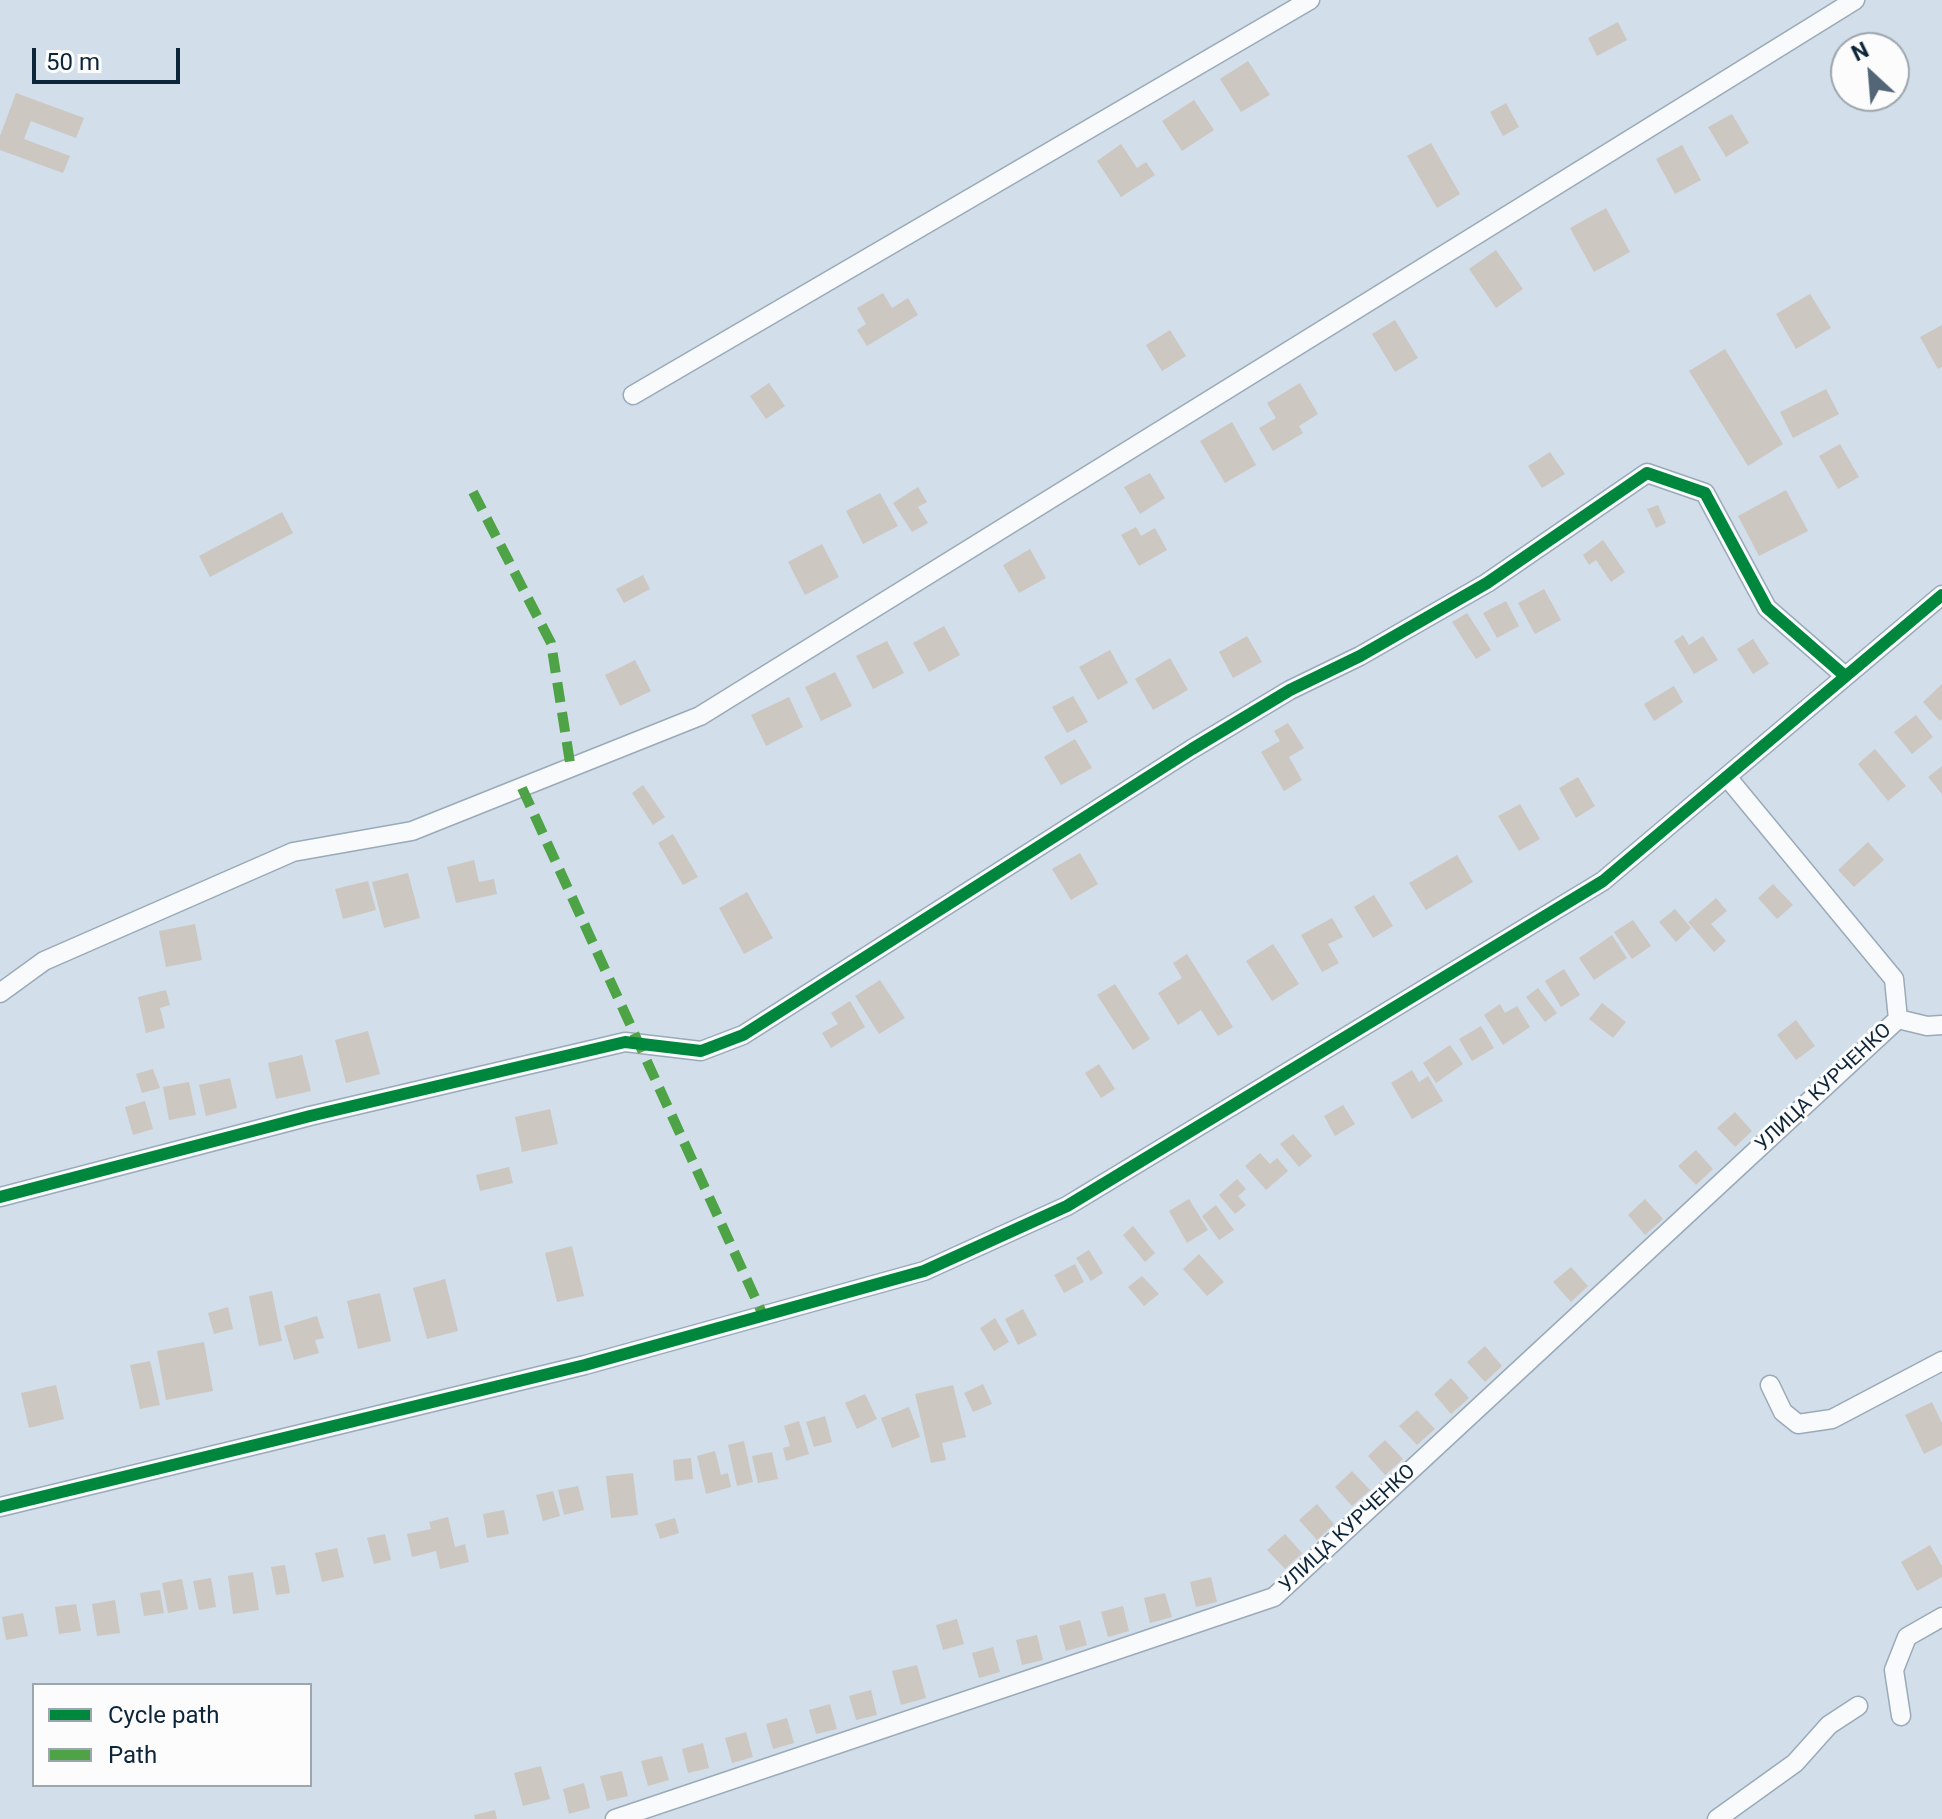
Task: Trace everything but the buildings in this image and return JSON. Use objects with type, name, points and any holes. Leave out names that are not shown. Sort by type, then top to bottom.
[{"type":"street","points":[[633,395],[1281,20],[1310,0]]},
{"type":"street","points":[[0,993],[44,961],[293,852],[412,831],[700,716],[1855,0]]},
{"type":"street","points":[[0,1197],[310,1116],[625,1042],[701,1051],[743,1035],[1192,749],[1290,690],[1360,656],[1487,583],[1647,473],[1705,493],[1767,608],[1845,676]]},
{"type":"street","points":[[0,1507],[585,1365],[924,1271],[1067,1206],[1603,881],[1942,595]]},
{"type":"street","points":[[1727,777],[1894,979],[1898,1019],[1927,1026],[1942,1025]]},
{"type":"street","name":"УЛИЦА КУРЧЕНКО","points":[[615,1819],[1274,1597],[1898,1019]]},
{"type":"street","points":[[1770,1385],[1783,1412],[1798,1424],[1832,1419],[1942,1361]]},
{"type":"street","points":[[1901,1716],[1894,1670],[1907,1637],[1942,1617]]},
{"type":"street","points":[[1717,1819],[1795,1763],[1829,1725],[1858,1706]]},
{"type":"marked path","points":[[473,492],[551,643],[571,769]]},
{"type":"marked path","points":[[522,788],[763,1315]]},
{"type":"cycle path","points":[[0,1197],[310,1116],[625,1042],[701,1051],[743,1035],[1192,749],[1290,690],[1360,656],[1487,583],[1647,473],[1705,493],[1767,608],[1845,676]]},
{"type":"cycle path","points":[[0,1507],[585,1365],[924,1271],[1067,1206],[1603,881],[1942,595]]}]
